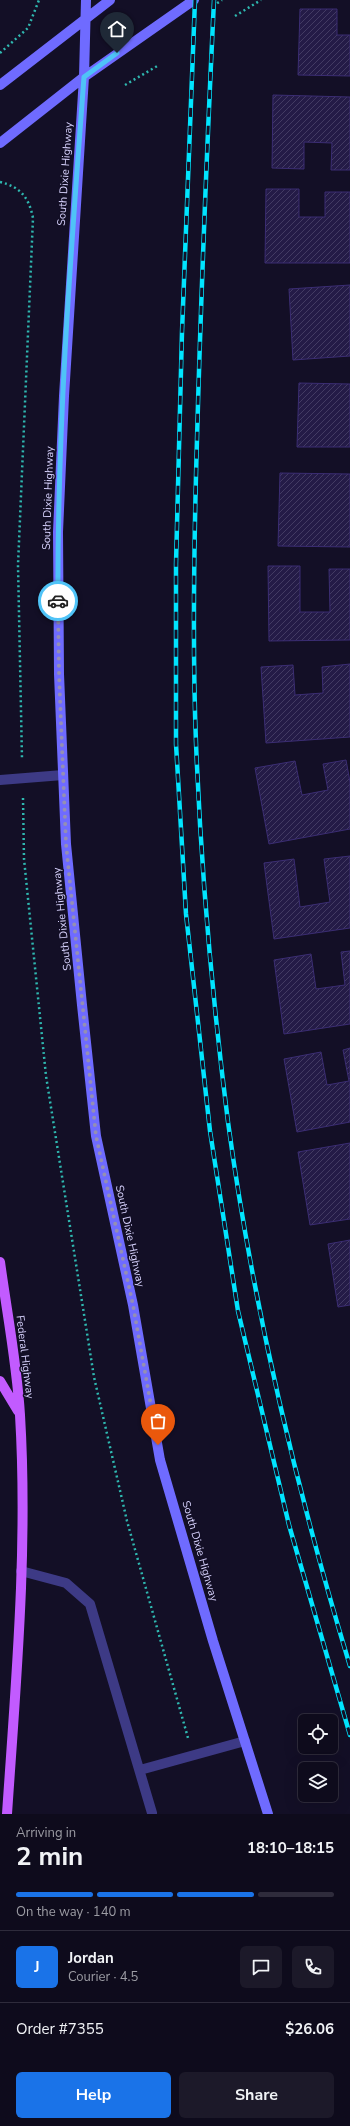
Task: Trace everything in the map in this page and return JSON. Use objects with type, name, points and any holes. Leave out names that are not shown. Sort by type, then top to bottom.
[{"type":"main road","name":"South Dixie Highway","points":[[86,0],[84,77],[64,396],[58,532],[59,674],[66,844],[96,1136],[133,1305],[160,1460],[268,1814]]},
{"type":"main road","points":[[0,85],[110,0]]},
{"type":"main road","points":[[0,144],[84,77],[194,0]]},
{"type":"main road","name":"Federal Highway","points":[[0,1262],[20,1415],[21,1571],[19,1658],[7,1814]]},
{"type":"main road","points":[[0,1381],[20,1415]]},
{"type":"lane","points":[[0,780],[63,775]]},
{"type":"lane","points":[[21,1571],[66,1583],[90,1604],[152,1813]]},
{"type":"lane","points":[[140,1770],[245,1741]]},
{"type":"path","points":[[0,53],[28,28],[39,0]]},
{"type":"path","points":[[235,16],[261,0]]},
{"type":"path","points":[[125,86],[159,65]]},
{"type":"path","points":[[19,190],[20,185]]},
{"type":"building","points":[[300,9],[337,9],[337,35],[350,35],[350,76],[298,75]]},
{"type":"building","points":[[273,95],[350,97],[350,170],[331,170],[332,143],[304,142],[304,169],[272,168]]},
{"type":"building","points":[[266,189],[299,189],[299,217],[325,217],[325,192],[350,192],[350,263],[265,263]]},
{"type":"building","points":[[350,285],[350,356],[293,360],[289,289]]},
{"type":"building","points":[[299,383],[350,384],[350,447],[297,447]]},
{"type":"building","points":[[280,473],[350,474],[350,547],[278,546]]},
{"type":"building","points":[[268,566],[300,566],[300,612],[330,612],[329,569],[350,569],[350,640],[269,641]]},
{"type":"building","points":[[350,664],[350,737],[266,743],[261,667],[293,665],[295,695],[323,693],[322,667]]},
{"type":"building","points":[[346,760],[350,782],[350,829],[269,844],[255,768],[295,761],[302,795],[328,790],[323,764]]},
{"type":"building","points":[[350,856],[350,928],[274,939],[264,863],[294,859],[300,907],[330,902],[324,859]]},
{"type":"building","points":[[350,951],[350,1024],[284,1034],[274,960],[311,954],[316,989],[345,985],[341,952]]},
{"type":"building","points":[[350,1048],[350,1122],[297,1132],[284,1059],[321,1052],[327,1085],[349,1081],[343,1050]]},
{"type":"building","points":[[350,1143],[350,1219],[310,1225],[298,1152]]},
{"type":"building","points":[[350,1240],[350,1305],[338,1307],[328,1244]]},
{"type":"railway","points":[[195,0],[182,332],[176,564],[176,744],[186,914],[210,1131],[238,1311],[289,1525],[350,1735]]},
{"type":"railway","points":[[214,0],[200,329],[194,591],[196,743],[208,933],[228,1122],[238,1191],[263,1328],[294,1464],[330,1599],[350,1666]]},
{"type":"way so far","points":[[58,601],[59,674],[66,844],[96,1136],[133,1305],[158,1445]]},
{"type":"route","points":[[58,601],[58,532],[64,396],[84,77],[117,53]]}]
